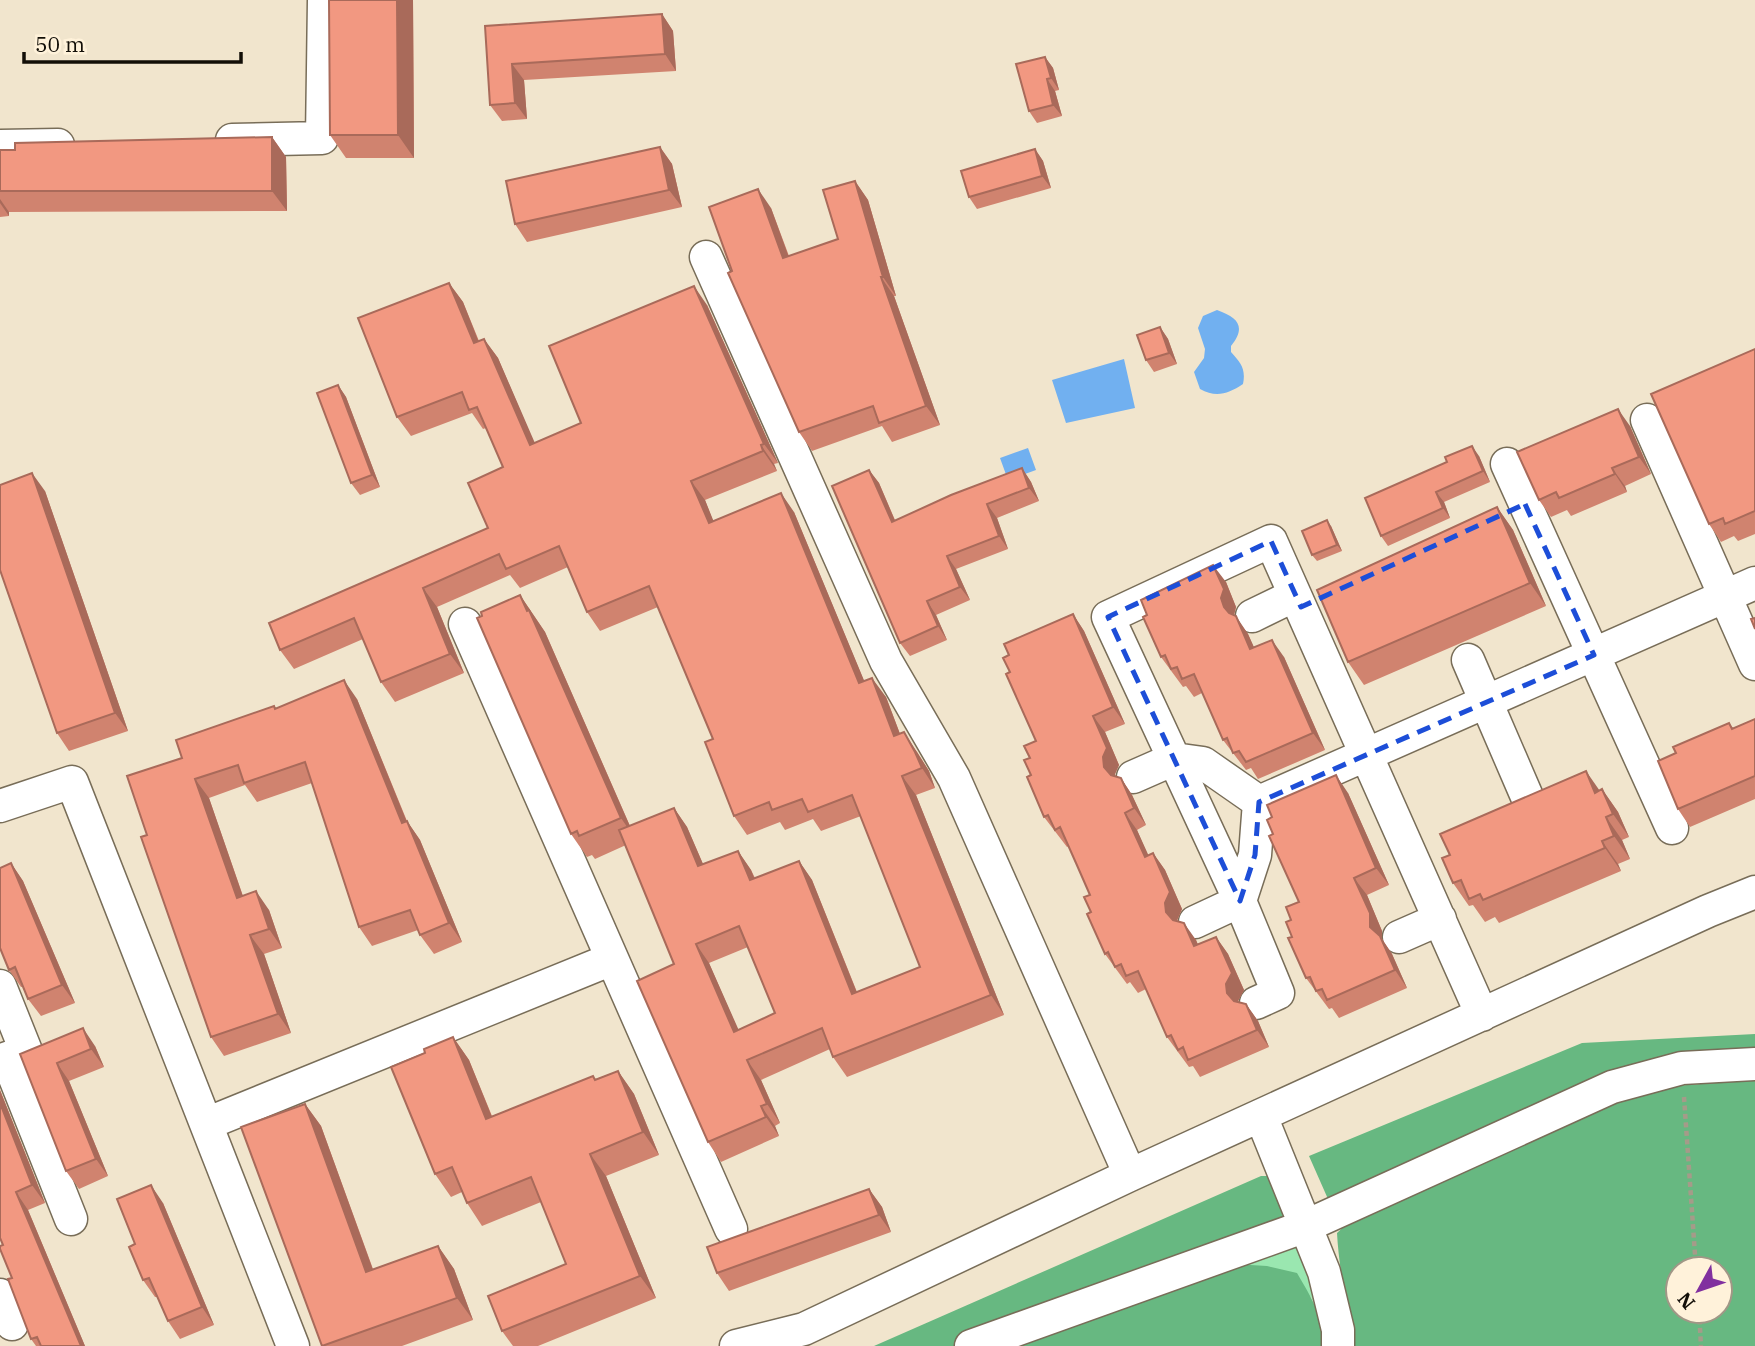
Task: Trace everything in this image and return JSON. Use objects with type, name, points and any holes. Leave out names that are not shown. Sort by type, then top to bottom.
[{"type":"street","points":[[201,141],[322,138],[324,0]]},
{"type":"street","points":[[0,146],[80,144]]},
{"type":"street","points":[[706,257],[886,661],[954,778],[1130,1175]]},
{"type":"street","points":[[1647,420],[1755,664]]},
{"type":"street","points":[[1507,464],[1513,510],[1594,655],[1672,828]]},
{"type":"street","points":[[1256,1003],[1278,993],[1240,901],[1174,759],[1125,674],[1108,617],[1271,541],[1307,599],[1367,756],[1388,831],[1440,919],[1482,1015]]},
{"type":"street","points":[[1259,802],[1755,583]]},
{"type":"street","points":[[1252,616],[1307,599]]},
{"type":"street","points":[[465,624],[731,1229]]},
{"type":"street","points":[[1468,660],[1528,799]]},
{"type":"street","points":[[1133,777],[1174,759],[1203,763],[1259,802]]},
{"type":"street","points":[[0,806],[72,782],[293,1346]]},
{"type":"street","points":[[1195,922],[1240,901],[1255,855],[1259,802]]},
{"type":"street","points":[[736,1346],[804,1329],[1130,1175],[1755,892]]},
{"type":"street","points":[[1399,937],[1440,919]]},
{"type":"street","points":[[206,1124],[612,959]]},
{"type":"street","points":[[0,986],[26,1051],[3,1060],[71,1219]]},
{"type":"street","points":[[971,1346],[1306,1226],[1612,1087],[1682,1068],[1755,1064]]},
{"type":"street","points":[[1261,1116],[1324,1272],[1338,1330],[1338,1346]]},
{"type":"path","points":[[1682,1068],[1695,1255]]},
{"type":"path","points":[[1700,1325],[1701,1346]]},
{"type":"highlighted area","points":[[1525,504],[1594,655],[1259,802],[1255,855],[1240,901],[1108,617],[1271,541],[1301,607]]},
{"type":"green space","points":[[1755,1034],[1755,1055],[1611,1077],[1328,1199],[1309,1156],[1582,1043]]},
{"type":"green space","points":[[1755,1080],[1755,1346],[1350,1346],[1337,1233],[1353,1218],[1646,1088]]},
{"type":"green space","points":[[1261,1176],[1271,1176],[1286,1221],[1176,1267],[955,1346],[874,1346]]},
{"type":"green space","points":[[1294,1246],[1304,1250],[1326,1334],[1311,1297],[1235,1264]]},
{"type":"green space","points":[[1234,1264],[1267,1266],[1297,1273],[1320,1317],[1326,1346],[1012,1346]]},
{"type":"water","points":[[1217,310],[1231,316],[1238,324],[1238,333],[1231,352],[1240,363],[1244,374],[1243,384],[1217,394],[1200,389],[1194,372],[1204,358],[1205,349],[1198,328],[1203,316]]},
{"type":"water","points":[[1124,359],[1135,408],[1066,423],[1052,380]]},
{"type":"water","points":[[1028,448],[1036,470],[1008,480],[1000,458]]},
{"type":"building","points":[[329,0],[397,0],[398,135],[330,135]]},
{"type":"building","points":[[662,14],[665,54],[512,64],[515,103],[490,105],[485,26]]},
{"type":"building","points":[[1045,57],[1051,78],[1047,79],[1053,105],[1029,111],[1016,64]]},
{"type":"building","points":[[272,137],[272,191],[0,191],[0,150],[15,150],[15,143]]},
{"type":"building","points":[[660,147],[669,190],[515,224],[506,181]]},
{"type":"building","points":[[1035,149],[1042,176],[969,197],[961,171]]},
{"type":"building","points":[[855,181],[881,277],[926,406],[879,423],[873,406],[799,432],[728,273],[732,271],[709,207],[758,189],[783,258],[838,239],[823,190]]},
{"type":"building","points":[[449,283],[474,343],[484,339],[530,445],[581,423],[549,346],[694,286],[764,444],[761,445],[763,451],[691,481],[709,523],[781,493],[859,683],[872,678],[894,736],[904,732],[922,768],[902,776],[991,995],[833,1057],[822,1028],[747,1060],[767,1104],[761,1106],[766,1117],[708,1142],[637,981],[674,964],[619,830],[674,808],[698,866],[738,851],[750,880],[799,861],[852,994],[920,967],[852,795],[808,812],[802,799],[772,810],[769,802],[734,816],[705,742],[713,739],[649,586],[587,612],[559,546],[506,569],[499,554],[423,588],[450,654],[381,682],[354,618],[280,650],[269,623],[488,528],[468,483],[503,467],[477,407],[469,410],[462,392],[397,417],[358,318]],"holes":[[[739,926],[775,1013],[734,1032],[696,944]]]},
{"type":"building","points":[[1160,327],[1169,353],[1146,360],[1137,335]]},
{"type":"building","points":[[1755,349],[1755,511],[1725,524],[1723,518],[1709,524],[1651,394]]},
{"type":"building","points":[[338,385],[372,475],[351,483],[317,393]]},
{"type":"building","points":[[1618,409],[1639,457],[1612,468],[1615,474],[1559,498],[1556,492],[1539,500],[1517,452]]},
{"type":"building","points":[[1472,446],[1483,471],[1436,492],[1443,508],[1381,536],[1365,498],[1447,462],[1445,457]]},
{"type":"building","points":[[1022,468],[1029,488],[987,504],[999,536],[947,556],[960,587],[927,601],[938,626],[900,643],[832,486],[869,470],[892,522],[951,495]]},
{"type":"building","points":[[32,473],[115,713],[57,733],[0,570],[0,485]]},
{"type":"building","points":[[1497,507],[1530,583],[1348,662],[1317,590]]},
{"type":"building","points":[[1327,520],[1337,545],[1312,555],[1302,531]]},
{"type":"building","points":[[1213,565],[1224,589],[1221,598],[1224,607],[1236,616],[1250,649],[1272,640],[1313,733],[1246,762],[1239,751],[1233,753],[1227,738],[1223,740],[1194,674],[1182,679],[1177,667],[1171,669],[1165,655],[1161,657],[1143,617],[1147,615],[1141,600]]},
{"type":"building","points":[[520,595],[621,818],[579,836],[577,831],[571,834],[477,618],[482,616],[481,612]]},
{"type":"building","points":[[1073,614],[1113,707],[1093,716],[1107,748],[1103,757],[1104,767],[1111,775],[1121,778],[1134,808],[1125,813],[1145,857],[1153,853],[1170,892],[1165,903],[1166,912],[1173,920],[1184,923],[1194,946],[1216,937],[1232,973],[1226,984],[1227,993],[1234,1001],[1246,1004],[1257,1030],[1188,1060],[1183,1047],[1178,1050],[1171,1035],[1167,1037],[1138,971],[1126,976],[1121,964],[1115,967],[1108,952],[1105,954],[1087,914],[1091,912],[1084,897],[1090,895],[1076,863],[1060,827],[1055,830],[1048,815],[1044,817],[1027,777],[1031,775],[1024,760],[1030,758],[1024,746],[1036,741],[1006,674],[1010,672],[1003,658],[1009,655],[1004,644]]},
{"type":"building","points":[[344,680],[402,823],[407,821],[449,923],[420,935],[410,910],[359,927],[305,762],[244,783],[238,765],[195,779],[237,898],[256,891],[269,929],[250,935],[278,1014],[211,1037],[141,837],[147,835],[127,776],[182,758],[176,740],[274,706],[275,709]]},
{"type":"building","points":[[1755,719],[1755,776],[1678,809],[1658,761],[1676,753],[1673,747],[1729,723],[1732,729]]},
{"type":"building","points":[[1586,771],[1595,793],[1602,789],[1613,814],[1606,817],[1614,836],[1602,841],[1605,848],[1483,900],[1480,894],[1469,899],[1461,880],[1453,883],[1442,858],[1450,855],[1440,834]]},
{"type":"building","points":[[1336,775],[1376,868],[1354,878],[1370,913],[1370,927],[1380,936],[1395,970],[1327,1000],[1322,989],[1316,991],[1310,977],[1306,978],[1288,938],[1292,937],[1286,922],[1291,920],[1286,907],[1299,902],[1269,836],[1273,834],[1267,820],[1272,817],[1267,805]]},
{"type":"building","points":[[11,863],[62,985],[28,999],[15,967],[9,970],[0,948],[0,868]]},
{"type":"building","points":[[83,1028],[91,1049],[57,1063],[96,1159],[66,1171],[20,1054]]},
{"type":"building","points":[[453,1037],[486,1119],[593,1076],[595,1080],[618,1071],[643,1132],[590,1154],[640,1276],[502,1331],[488,1296],[566,1264],[531,1177],[467,1203],[452,1167],[435,1174],[391,1067],[425,1053],[424,1049]]},
{"type":"building","points":[[0,1103],[32,1185],[16,1192],[81,1346],[41,1346],[37,1337],[31,1339],[8,1279],[12,1278],[0,1249],[3,1245],[0,1238]]},
{"type":"building","points":[[305,1104],[366,1272],[438,1246],[457,1298],[322,1346],[241,1127]]},
{"type":"building","points":[[151,1185],[202,1307],[168,1321],[149,1278],[143,1280],[129,1247],[135,1244],[117,1199]]},
{"type":"building","points":[[869,1189],[879,1215],[717,1273],[707,1247]]}]
